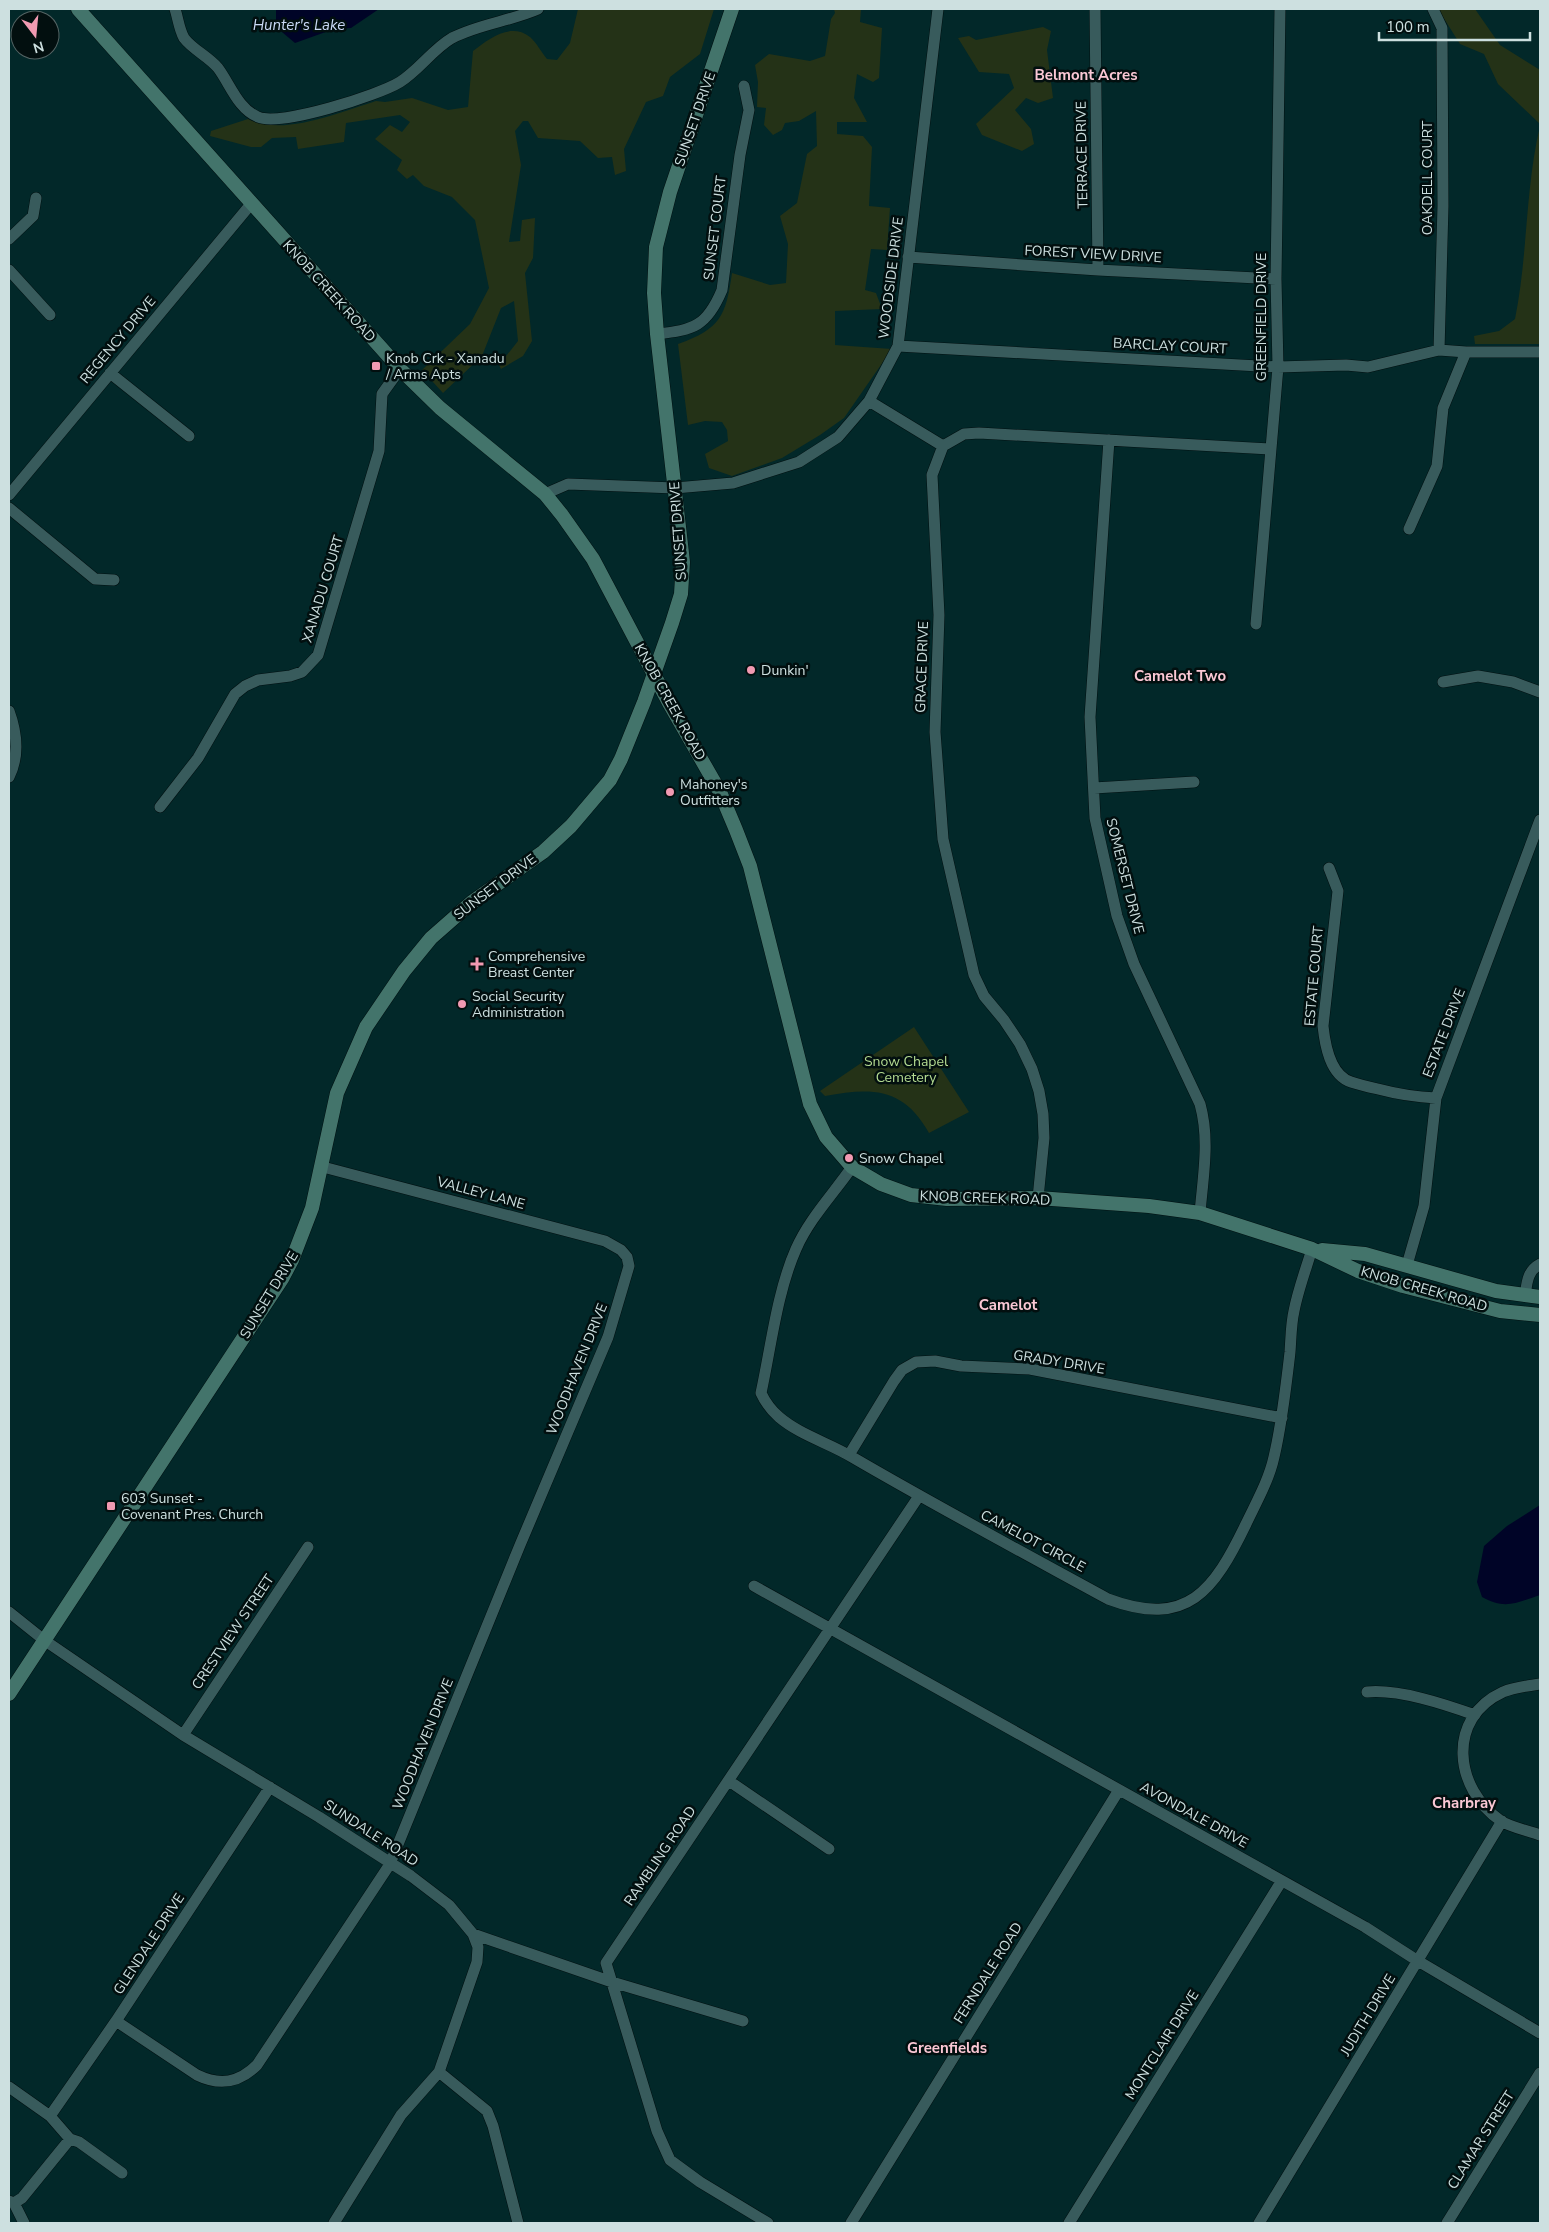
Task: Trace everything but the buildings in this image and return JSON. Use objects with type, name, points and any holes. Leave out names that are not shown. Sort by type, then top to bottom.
[{"type":"main road","name":"KNOB CREEK ROAD","points":[[78,9],[400,369],[440,408],[545,494],[593,559],[654,676],[720,792],[750,866],[810,1104],[826,1137],[852,1168],[881,1184],[911,1196],[947,1199],[1038,1198],[1149,1206],[1200,1213],[1312,1249],[1358,1272],[1500,1311],[1540,1315]]},
{"type":"main road","name":"SUNSET DRIVE","points":[[9,1694],[282,1279],[310,1216],[323,1167],[338,1094],[357,1045],[383,1000],[431,938],[472,902],[543,852],[571,826],[610,780],[621,758],[654,676],[681,594],[683,562],[654,293],[656,247],[670,192],[732,9]]},
{"type":"main road","name":"KNOB CREEK ROAD","points":[[1312,1249],[1365,1254],[1496,1291],[1540,1297]]},
{"type":"main road","points":[[1358,1272],[1384,1274],[1403,1270],[1408,1265]]},
{"type":"main road","points":[[1408,1265],[1410,1275],[1430,1293]]},
{"type":"main road","points":[[1524,1314],[1525,1296]]},
{"type":"street","points":[[176,9],[183,36],[191,46],[214,63],[240,103],[259,118],[270,119],[306,114],[386,90],[412,74],[451,39],[538,9]]},
{"type":"street","name":"WOODSIDE DRIVE","points":[[545,494],[568,484],[675,488],[734,483],[799,462],[838,436],[869,401],[898,346],[938,9]]},
{"type":"street","name":"TERRACE DRIVE","points":[[1095,9],[1098,270]]},
{"type":"street","name":"GREENFIELD DRIVE","points":[[1256,624],[1278,368],[1276,279],[1280,9]]},
{"type":"street","name":"OAKDELL COURT","points":[[1433,9],[1442,28],[1444,206],[1439,350]]},
{"type":"street","name":"SUNSET COURT","points":[[657,334],[694,327],[715,306],[722,290],[740,155],[749,110],[744,86]]},
{"type":"street","points":[[9,239],[33,216],[36,198]]},
{"type":"street","name":"REGENCY DRIVE","points":[[9,495],[251,204]]},
{"type":"street","name":"FOREST VIEW DRIVE","points":[[908,257],[1098,270],[1276,279]]},
{"type":"street","points":[[9,270],[50,315]]},
{"type":"street","name":"BARCLAY COURT","points":[[898,346],[1278,368],[1346,365],[1368,367],[1439,350]]},
{"type":"street","points":[[1439,350],[1540,352]]},
{"type":"street","points":[[1409,529],[1437,466],[1443,408],[1466,352]]},
{"type":"street","name":"XANADU COURT","points":[[160,807],[198,758],[235,694],[245,686],[258,680],[290,676],[302,672],[318,655],[378,458],[381,438],[382,394],[400,369]]},
{"type":"street","points":[[110,373],[189,436]]},
{"type":"street","points":[[869,401],[943,446],[964,434],[979,433],[1270,449]]},
{"type":"street","name":"SOMERSET DRIVE","points":[[1109,440],[1090,717],[1095,818],[1116,916],[1134,964],[1200,1104],[1205,1124],[1206,1144],[1200,1213]]},
{"type":"street","name":"GRACE DRIVE","points":[[943,446],[932,475],[939,615],[935,732],[943,839],[974,975],[984,996],[1004,1020],[1020,1044],[1032,1069],[1039,1091],[1044,1114],[1044,1138],[1038,1198]]},
{"type":"street","points":[[9,508],[95,579],[114,580]]},
{"type":"street","points":[[1443,682],[1478,676],[1513,682],[1540,692]]},
{"type":"street","points":[[9,711],[17,739],[14,768],[9,777]]},
{"type":"street","points":[[1094,788],[1194,782]]},
{"type":"street","name":"ESTATE DRIVE","points":[[1408,1265],[1424,1206],[1436,1098],[1540,820]]},
{"type":"street","name":"ESTATE COURT","points":[[1330,868],[1338,891],[1323,1026],[1325,1044],[1330,1058],[1337,1070],[1349,1082],[1410,1097],[1436,1098]]},
{"type":"street","name":"VALLEY LANE","points":[[323,1167],[604,1241],[614,1245],[627,1257]]},
{"type":"street","name":"CAMELOT CIRCLE","points":[[852,1168],[810,1224],[796,1249],[784,1289],[761,1393],[766,1405],[780,1418],[850,1455],[919,1496],[1108,1598],[1128,1606],[1148,1609],[1180,1606],[1195,1598],[1210,1586],[1234,1548],[1274,1460],[1282,1418],[1293,1312],[1312,1249]]},
{"type":"street","name":"WOODHAVEN DRIVE","points":[[116,2021],[202,2078],[218,2083],[241,2078],[257,2065],[390,1864],[608,1337],[627,1278],[629,1266],[627,1257]]},
{"type":"street","points":[[1525,1296],[1528,1276],[1534,1267],[1540,1264]]},
{"type":"street","name":"GRADY DRIVE","points":[[850,1455],[894,1381],[902,1370],[916,1362],[935,1361],[961,1366],[1030,1369],[1282,1418]]},
{"type":"street","name":"RAMBLING ROAD","points":[[768,2223],[700,2182],[670,2160],[657,2131],[606,1963],[919,1496]]},
{"type":"street","name":"CRESTVIEW STREET","points":[[183,1735],[308,1547]]},
{"type":"street","name":"AVONDALE DRIVE","points":[[754,1586],[1365,1928],[1540,2033]]},
{"type":"street","name":"SUNDALE ROAD","points":[[9,1612],[44,1640],[183,1735],[270,1787],[411,1876],[449,1905],[473,1934]]},
{"type":"street","points":[[1540,1684],[1511,1689],[1491,1700],[1475,1715],[1469,1724],[1464,1742],[1464,1766],[1472,1789],[1502,1821],[1540,1835]]},
{"type":"street","points":[[1367,1692],[1378,1691],[1412,1698],[1475,1715]]},
{"type":"street","points":[[729,1781],[829,1849]]},
{"type":"street","name":"GLENDALE DRIVE","points":[[50,2116],[116,2021],[270,1787]]},
{"type":"street","name":"FERNDALE ROAD","points":[[851,2223],[1119,1790]]},
{"type":"street","name":"JUDITH DRIVE","points":[[1259,2223],[1502,1821]]},
{"type":"street","name":"MONTCLAIR DRIVE","points":[[1069,2223],[1281,1882]]},
{"type":"street","points":[[473,1934],[612,1982],[743,2020]]},
{"type":"street","points":[[334,2223],[401,2115],[439,2072],[477,1962],[478,1947],[473,1934]]},
{"type":"street","points":[[439,2072],[487,2111],[493,2126],[518,2223]]},
{"type":"street","name":"CLAMAR STREET","points":[[1447,2223],[1540,2073]]},
{"type":"street","points":[[9,2087],[50,2116],[70,2139],[79,2142],[122,2173]]},
{"type":"street","points":[[24,2223],[11,2202],[22,2198],[70,2139]]},
{"type":"green space","points":[[578,9],[714,9],[700,54],[670,77],[663,96],[646,102],[624,149],[626,171],[615,175],[612,157],[598,158],[580,141],[538,138],[528,121],[523,121],[515,131],[521,165],[509,242],[520,241],[522,220],[535,218],[533,258],[525,273],[532,341],[523,356],[501,369],[499,365],[518,341],[514,301],[501,308],[482,356],[443,393],[422,370],[470,324],[489,288],[475,220],[452,197],[424,186],[413,175],[407,179],[397,170],[402,160],[375,139],[390,125],[402,132],[410,122],[400,115],[346,123],[344,142],[298,149],[296,137],[272,138],[261,147],[251,147],[210,136],[211,131],[248,119],[262,124],[278,125],[312,121],[376,101],[385,102],[412,98],[448,110],[468,107],[473,51],[493,37],[515,31],[530,37],[547,59],[557,60],[570,43]]},
{"type":"green space","points":[[834,9],[861,9],[860,22],[882,28],[879,78],[873,82],[857,74],[854,98],[867,122],[837,122],[837,134],[863,136],[872,147],[869,206],[890,208],[887,250],[871,249],[865,290],[876,293],[882,309],[835,311],[835,345],[892,349],[844,418],[782,458],[732,476],[709,468],[705,454],[728,441],[727,430],[722,422],[705,421],[688,425],[678,344],[704,332],[719,319],[727,300],[732,273],[770,285],[786,283],[788,244],[780,216],[797,203],[807,154],[817,146],[816,111],[799,121],[785,123],[782,130],[773,135],[764,125],[766,108],[757,107],[758,82],[755,65],[769,54],[810,61],[825,56],[831,19],[835,13]]},
{"type":"green space","points":[[1438,9],[1475,9],[1500,45],[1540,70],[1540,124],[1498,84],[1484,54],[1460,44]]},
{"type":"green space","points":[[1043,27],[1051,31],[1047,50],[1053,98],[1038,103],[1026,98],[1015,110],[1031,129],[1034,144],[1022,151],[982,135],[976,124],[1014,88],[1009,74],[979,72],[958,38],[969,36],[976,40]]},
{"type":"green space","points":[[1540,126],[1540,344],[1475,344],[1474,336],[1499,331],[1515,319],[1535,150]]},
{"type":"green space","name":"Snow Chapel Cemetery","points":[[914,1027],[969,1112],[929,1133],[909,1107],[898,1099],[886,1094],[858,1092],[825,1096],[820,1091]]},
{"type":"water","name":"Hunter's Lake","points":[[276,9],[379,9],[351,28],[334,29],[295,43],[276,27]]},
{"type":"water","points":[[1540,1505],[1540,1595],[1511,1604],[1497,1603],[1482,1597],[1477,1582],[1484,1546],[1507,1526]]},
{"type":"place","name":"Knob Crk - Xanadu / Arms Apts","points":[[376,366]]},
{"type":"place","name":"Dunkin'","points":[[751,670]]},
{"type":"place","name":"Mahoney's Outfitters","points":[[670,792]]},
{"type":"place","name":"Comprehensive Breast Center","points":[[477,964]]},
{"type":"place","name":"Social Security Administration","points":[[462,1004]]},
{"type":"place","name":"Snow Chapel","points":[[849,1158]]},
{"type":"place","name":"603 Sunset - Covenant Pres. Church","points":[[111,1506]]},
{"type":"district","name":"Belmont Acres","points":[[1086,75]]},
{"type":"district","name":"Camelot Two","points":[[1180,676]]},
{"type":"district","name":"Camelot","points":[[1008,1305]]},
{"type":"district","name":"Charbray","points":[[1464,1803]]},
{"type":"district","name":"Greenfields","points":[[947,2048]]}]
